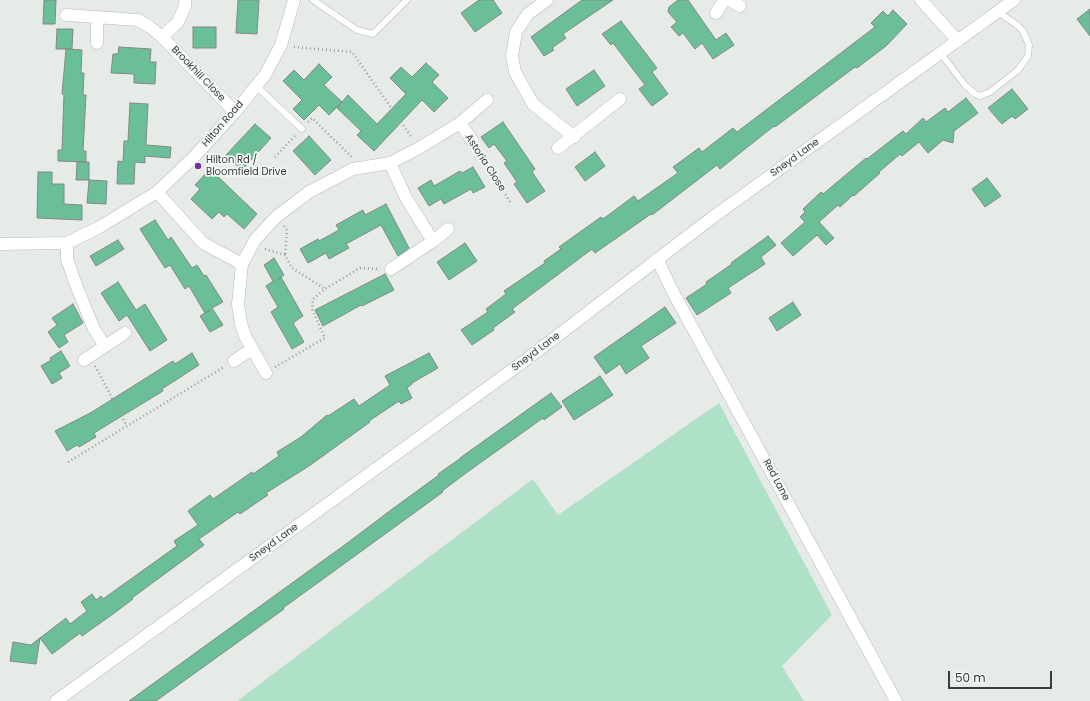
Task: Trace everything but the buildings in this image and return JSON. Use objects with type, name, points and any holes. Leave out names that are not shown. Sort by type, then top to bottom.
[{"type":"street","name":"Brookhill Close","points":[[162,37],[178,22],[185,6],[185,0]]},
{"type":"street","name":"Hilton Road","points":[[0,244],[67,243],[98,228],[157,192],[194,157],[235,112],[264,75],[281,45],[294,0]]},
{"type":"street","points":[[547,0],[528,14],[516,32],[512,56],[515,72],[533,104],[574,137]]},
{"type":"street","points":[[716,13],[724,0]]},
{"type":"street","points":[[921,0],[958,41]]},
{"type":"street","name":"Sneyd Lane","points":[[56,701],[527,359],[719,213],[1014,0]]},
{"type":"street","name":"Brookhill Close","points":[[66,15],[138,20],[150,27],[162,37],[235,112]]},
{"type":"street","points":[[97,17],[97,43]]},
{"type":"street","points":[[558,148],[574,137],[620,99]]},
{"type":"street","name":"Astoria Close","points":[[242,264],[255,240],[276,217],[309,192],[353,169],[390,163],[460,124],[487,100]]},
{"type":"street","name":"Astoria Close","points":[[460,124],[472,140]]},
{"type":"street","points":[[390,163],[406,198],[433,241]]},
{"type":"street","points":[[157,192],[203,243],[242,264],[238,304],[241,324],[245,336],[266,373]]},
{"type":"street","points":[[391,269],[433,241],[448,229]]},
{"type":"street","points":[[67,243],[67,259],[76,285],[94,329],[105,346]]},
{"type":"street","name":"Red Lane","points":[[657,259],[674,294],[896,701]]},
{"type":"street","points":[[87,358],[125,333]]},
{"type":"street","points":[[234,361],[252,349]]},
{"type":"lane","points":[[313,0],[357,30],[373,34],[407,0]]},
{"type":"lane","points":[[940,54],[965,85],[975,94],[980,96],[990,92],[1018,70],[1028,56],[1029,51],[1029,45],[1024,31],[998,12]]},
{"type":"lane","points":[[256,86],[302,129]]},
{"type":"path","points":[[281,45],[352,52],[392,109]]},
{"type":"path","points":[[275,157],[312,118],[363,167]]},
{"type":"path","points":[[401,122],[419,148]]},
{"type":"path","name":"Astoria Close","points":[[472,140],[510,202]]},
{"type":"path","points":[[276,217],[287,230],[285,255],[292,268],[325,289]]},
{"type":"path","points":[[252,245],[285,255]]},
{"type":"path","points":[[266,373],[325,338],[312,309],[313,299],[325,289],[360,268],[391,269]]},
{"type":"path","points":[[87,358],[128,426]]},
{"type":"path","points":[[68,462],[234,361]]},
{"type":"green space","points":[[719,403],[832,615],[782,666],[804,701],[237,701],[533,479],[558,515]]},
{"type":"place","name":"Hilton Rd / Bloomfield Drive","points":[[198,166]]}]
